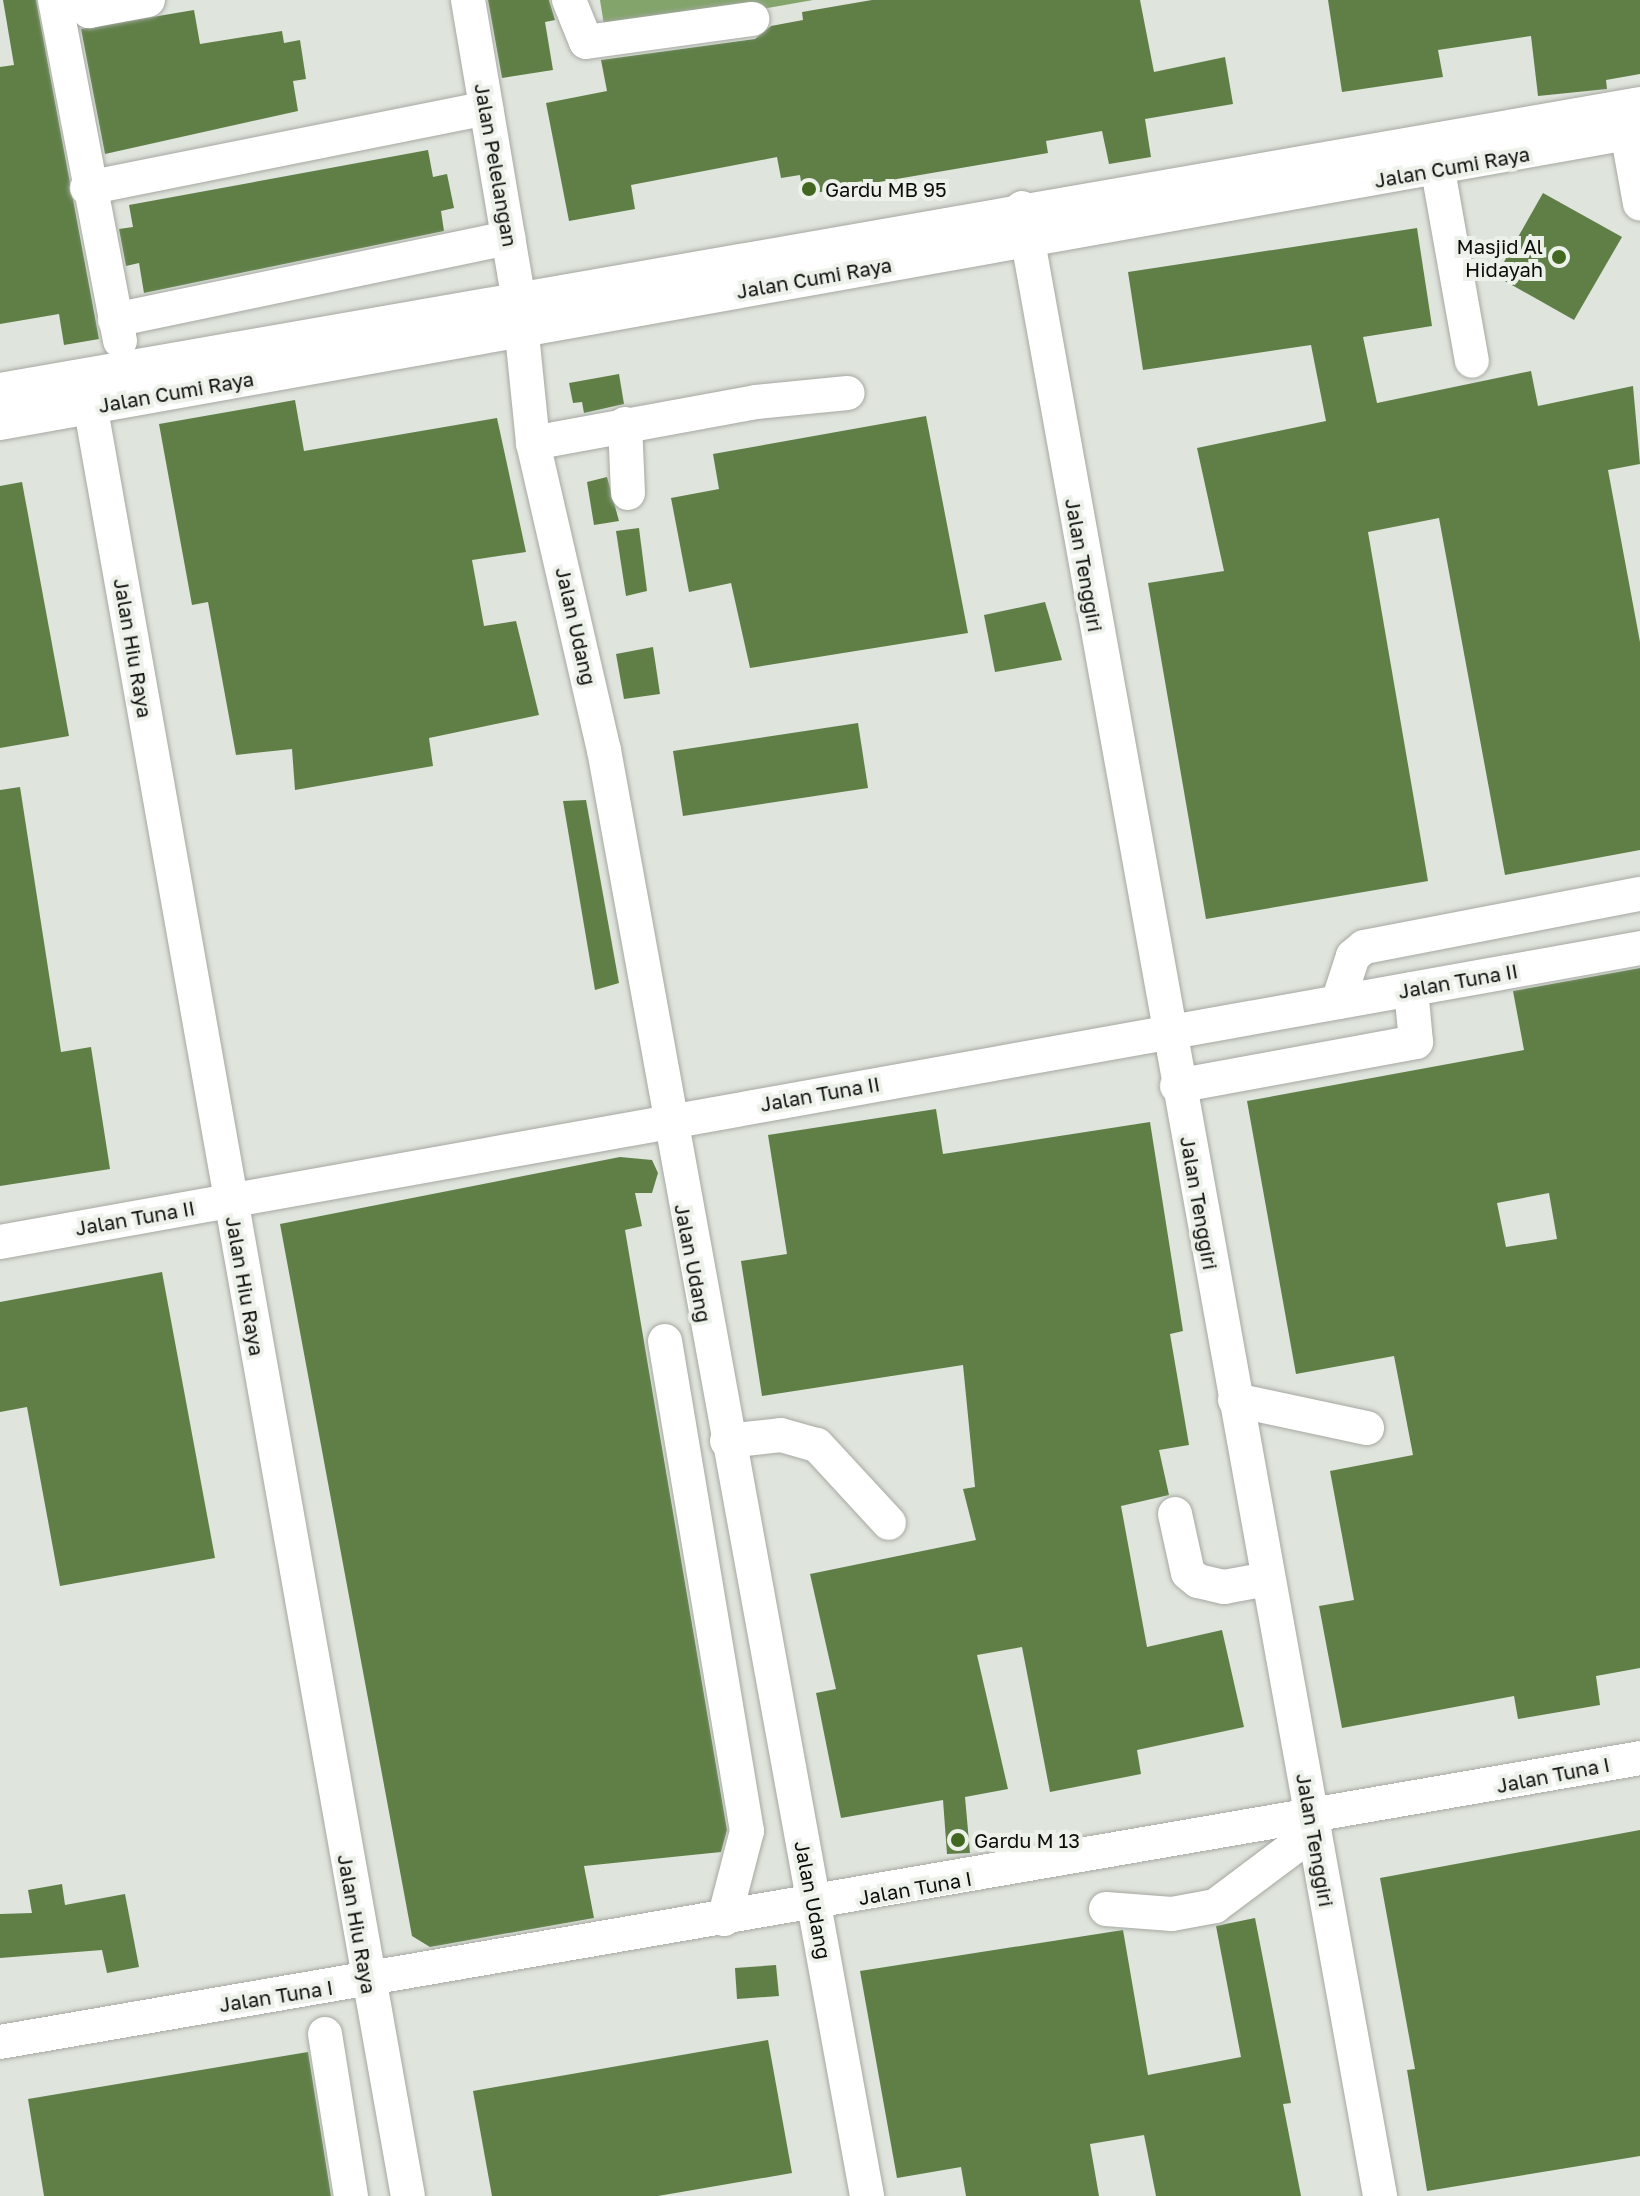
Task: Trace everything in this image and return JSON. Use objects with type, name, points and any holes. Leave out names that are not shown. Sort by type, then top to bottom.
[{"type":"street","points":[[55,0],[87,188],[125,369]]},
{"type":"street","points":[[79,0],[89,11],[148,0]]},
{"type":"street","name":"Jalan Pelelangan","points":[[468,0],[522,330]]},
{"type":"street","points":[[569,0],[586,42],[752,19]]},
{"type":"street","points":[[87,188],[486,108]]},
{"type":"street","points":[[1633,119],[1640,204]]},
{"type":"street","name":"Jalan Cumi Raya","points":[[0,390],[88,392],[125,369],[262,360],[366,358],[522,330],[735,275],[1633,119]]},
{"type":"street","points":[[1435,155],[1472,361]]},
{"type":"street","name":"Jalan Tenggiri","points":[[1025,224],[1167,1033],[1380,2196]]},
{"type":"street","points":[[115,320],[509,238]]},
{"type":"street","name":"Jalan Cumi Raya","points":[[0,423],[88,392],[262,360],[357,326],[518,295],[735,275]]},
{"type":"street","points":[[357,326],[345,346],[366,358]]},
{"type":"street","name":"Jalan Udang","points":[[522,330],[533,443],[604,750],[667,1121],[867,2196]]},
{"type":"street","name":"Jalan Hiu Raya","points":[[88,392],[367,1981],[408,2196]]},
{"type":"street","points":[[533,443],[625,424],[848,393]]},
{"type":"street","points":[[625,424],[628,493]]},
{"type":"street","points":[[1338,1002],[1353,956],[1364,947],[1640,894]]},
{"type":"street","name":"Jalan Tuna II","points":[[0,1242],[1640,948]]},
{"type":"street","points":[[1177,1086],[1416,1042],[1411,989]]},
{"type":"street","points":[[665,1341],[747,1831],[724,1919]]},
{"type":"street","points":[[1235,1400],[1367,1428]]},
{"type":"street","points":[[727,1441],[781,1435],[817,1445],[889,1523]]},
{"type":"street","points":[[1175,1514],[1188,1573],[1198,1581],[1224,1587],[1268,1579]]},
{"type":"street","name":"Jalan Tuna I","points":[[0,2042],[724,1919],[1312,1826],[1640,1758]]},
{"type":"street","points":[[1106,1909],[1172,1914],[1215,1906],[1312,1826]]},
{"type":"street","points":[[325,2034],[351,2196]]},
{"type":"shaded area","points":[[600,0],[813,0],[606,37]]},
{"type":"building","points":[[3,0],[36,0],[99,339],[64,345],[59,314],[0,324],[0,67],[14,65]]},
{"type":"building","points":[[488,0],[549,0],[555,20],[545,22],[553,70],[502,78]]},
{"type":"building","points":[[872,0],[1140,0],[1154,72],[1225,57],[1233,104],[1145,119],[1151,157],[1109,164],[1102,131],[1046,141],[1048,153],[803,195],[800,175],[781,178],[777,157],[631,185],[635,209],[569,221],[546,103],[607,91],[601,60],[755,39],[771,26],[803,20],[802,12]]},
{"type":"building","points":[[1328,0],[1640,0],[1640,74],[1606,80],[1607,89],[1538,96],[1531,36],[1438,50],[1443,77],[1342,92]]},
{"type":"building","points":[[194,10],[200,44],[282,31],[284,43],[300,40],[306,79],[293,81],[298,111],[105,154],[81,29]]},
{"type":"building","points":[[428,150],[433,177],[447,174],[454,208],[441,211],[444,231],[144,293],[139,263],[126,266],[119,229],[133,227],[129,205]]},
{"type":"building","name":"Masjid Al Hidayah","points":[[1543,193],[1622,237],[1574,320],[1496,276]]},
{"type":"building","points":[[1417,228],[1432,326],[1363,337],[1377,403],[1531,371],[1538,406],[1633,386],[1640,464],[1608,470],[1640,642],[1640,850],[1505,875],[1439,518],[1368,532],[1428,881],[1206,919],[1148,583],[1224,571],[1197,448],[1326,421],[1311,345],[1143,370],[1128,272]]},
{"type":"building","points":[[619,374],[624,404],[584,413],[582,402],[573,403],[569,383]]},
{"type":"building","points":[[295,400],[304,451],[497,418],[526,552],[472,560],[484,626],[516,621],[539,715],[429,738],[433,766],[295,790],[292,749],[236,755],[208,602],[192,605],[159,424]]},
{"type":"building","points":[[926,416],[968,633],[750,668],[731,583],[689,592],[671,498],[719,489],[713,454]]},
{"type":"building","points":[[607,477],[619,521],[594,525],[587,482]]},
{"type":"building","points":[[22,482],[69,736],[0,748],[0,486]]},
{"type":"building","points":[[639,528],[647,591],[626,596],[616,531]]},
{"type":"building","points":[[1045,602],[1062,660],[995,672],[984,615]]},
{"type":"building","points":[[653,647],[660,694],[624,699],[616,654]]},
{"type":"building","points":[[858,723],[868,788],[683,816],[673,751]]},
{"type":"building","points":[[20,787],[61,1052],[91,1047],[110,1169],[0,1186],[0,790]]},
{"type":"building","points":[[586,800],[619,983],[595,990],[563,801]]},
{"type":"building","points":[[1640,968],[1640,1668],[1596,1676],[1600,1705],[1518,1719],[1514,1696],[1342,1728],[1319,1606],[1354,1600],[1330,1471],[1413,1455],[1394,1356],[1296,1374],[1247,1101],[1524,1050],[1513,991]],"holes":[[[1549,1193],[1557,1239],[1506,1247],[1497,1203]]]},
{"type":"building","points":[[936,1109],[943,1154],[1150,1122],[1183,1331],[1170,1334],[1189,1445],[1159,1450],[1169,1495],[1121,1506],[1147,1647],[1222,1630],[1244,1727],[1137,1750],[1141,1774],[1050,1792],[1022,1647],[977,1655],[1008,1789],[965,1797],[970,1853],[947,1854],[943,1800],[841,1818],[816,1693],[836,1689],[810,1574],[976,1540],[963,1489],[975,1487],[963,1365],[762,1396],[741,1261],[787,1254],[768,1135]]},
{"type":"building","points":[[620,1157],[652,1160],[658,1173],[652,1193],[635,1193],[642,1226],[625,1230],[727,1830],[721,1852],[584,1866],[594,1918],[430,1947],[412,1936],[280,1224]]},
{"type":"building","points":[[162,1272],[215,1558],[60,1586],[27,1407],[0,1412],[0,1302]]},
{"type":"building","points":[[1640,1830],[1640,2156],[1427,2191],[1407,2070],[1415,2069],[1380,1878]]},
{"type":"building","points":[[62,1884],[65,1905],[125,1894],[139,1967],[107,1973],[102,1950],[0,1958],[0,1914],[32,1913],[28,1890]]},
{"type":"building","points":[[1255,1918],[1291,2103],[1283,2104],[1301,2196],[1156,2196],[1144,2135],[1090,2144],[1099,2196],[966,2196],[961,2167],[897,2178],[860,1971],[1123,1930],[1148,2075],[1241,2057],[1216,1926]]},
{"type":"building","points":[[776,1965],[779,1996],[737,1999],[735,1968]]},
{"type":"building","points":[[768,2040],[792,2173],[658,2196],[492,2196],[473,2091]]},
{"type":"building","points":[[308,2052],[331,2196],[44,2196],[28,2099]]},
{"type":"place","name":"Gardu MB 95","points":[[809,189]]},
{"type":"place","name":"Masjid Al Hidayah","points":[[1559,257]]},
{"type":"place","name":"Gardu M 13","points":[[958,1840]]}]
